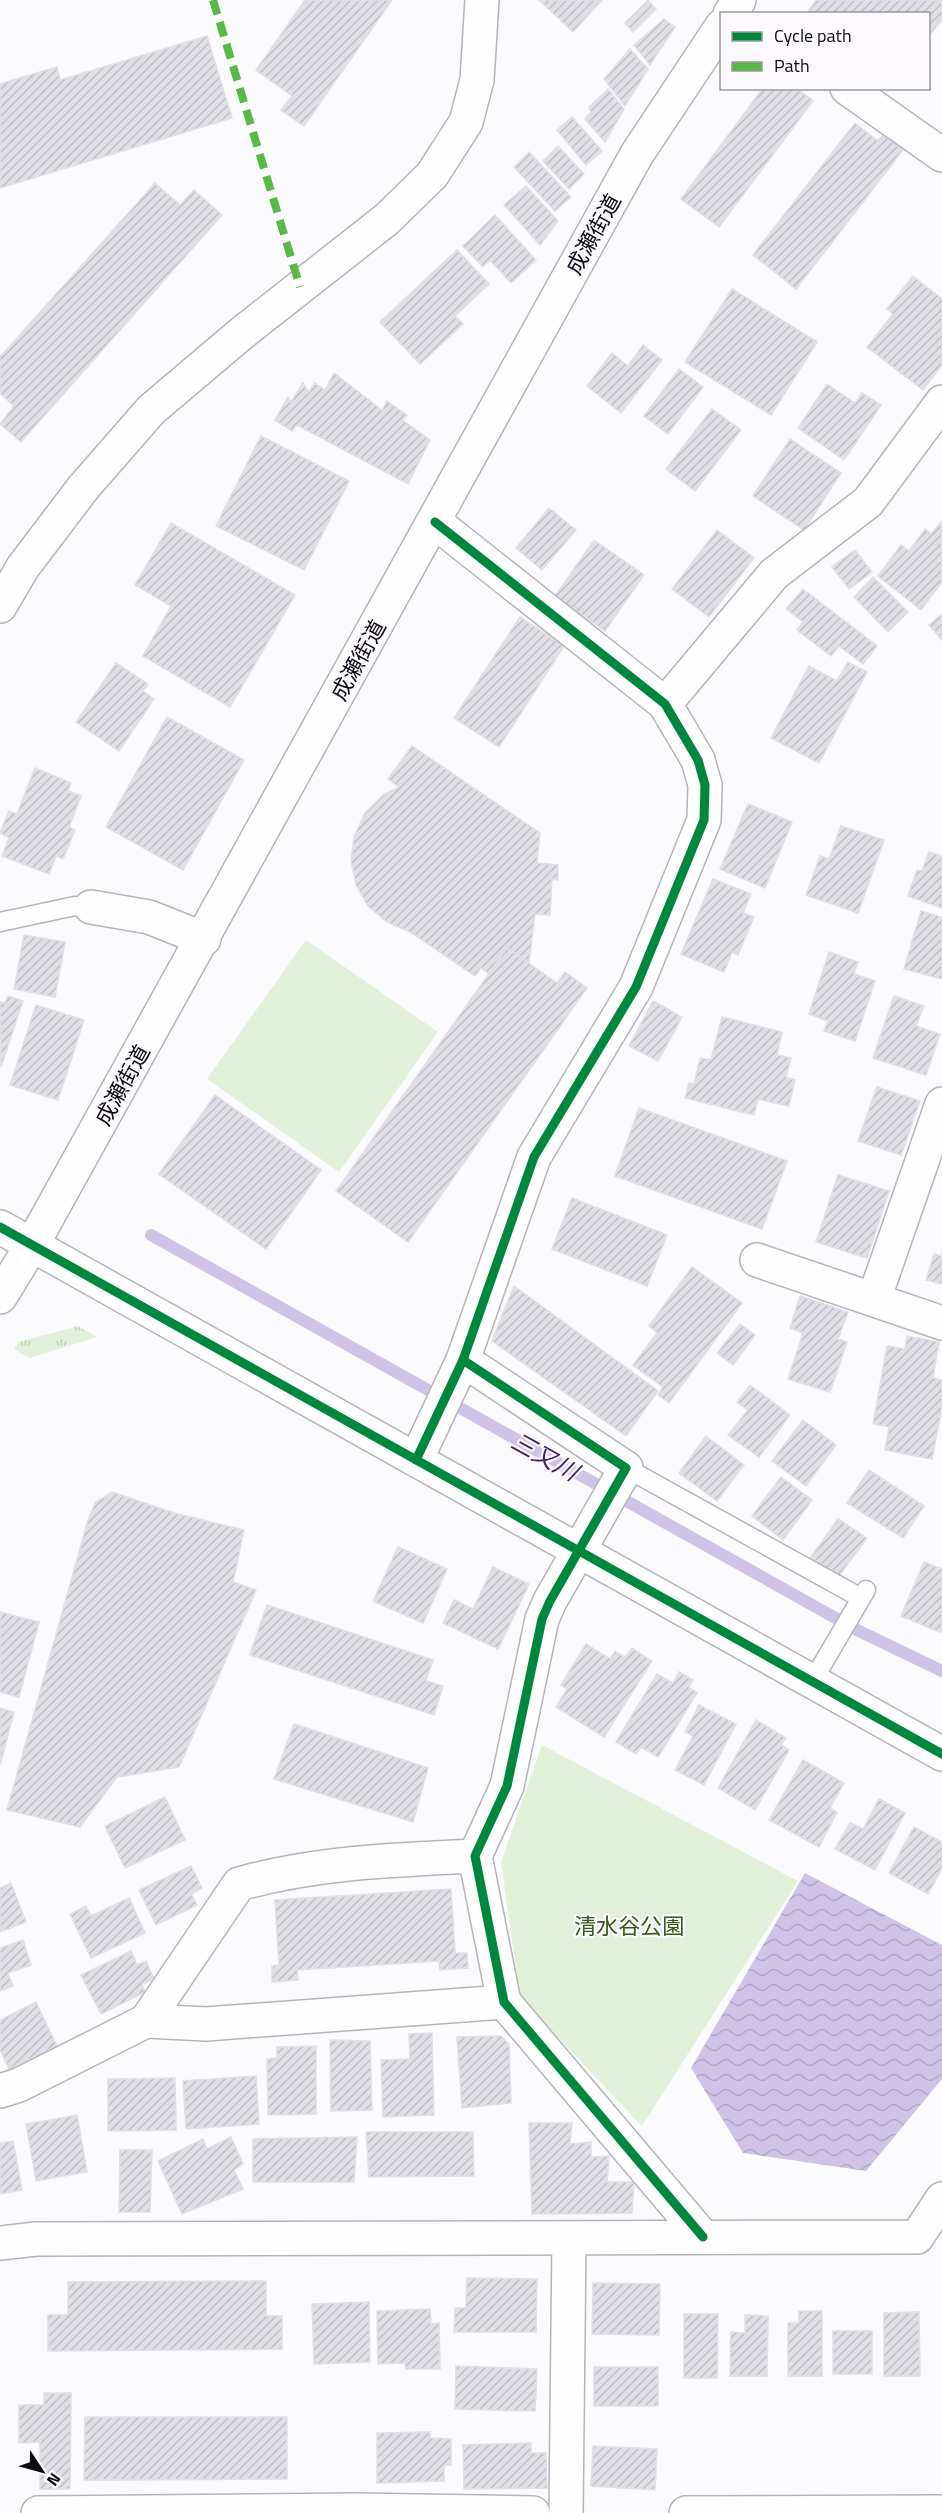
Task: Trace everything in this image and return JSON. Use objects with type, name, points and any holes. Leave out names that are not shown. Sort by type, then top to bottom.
[{"type":"street","points":[[0,606],[23,567],[83,488],[151,410],[242,333],[387,219],[432,175],[466,122],[477,80],[482,0]]},
{"type":"street","name":"成瀬街道","points":[[0,1297],[32,1245],[204,939],[637,154],[720,25]]},
{"type":"street","points":[[850,90],[942,155]]},
{"type":"street","points":[[665,704],[774,574],[868,502],[942,402]]},
{"type":"street","points":[[416,1460],[459,1367],[534,1158],[636,987],[704,820],[705,785],[698,760],[665,704],[435,522]]},
{"type":"street","points":[[91,907],[148,917],[204,939]]},
{"type":"street","points":[[874,1299],[942,1104]]},
{"type":"street","points":[[0,1227],[812,1682],[939,1745]]},
{"type":"street","points":[[757,1260],[942,1323]]},
{"type":"street","points":[[459,1367],[624,1471],[542,1619],[507,1786],[475,1856],[504,2002],[703,2237]]},
{"type":"street","points":[[147,2021],[239,1884],[285,1871],[342,1863],[475,1856]]},
{"type":"street","points":[[6,2084],[147,2021],[206,2024],[504,2002]]},
{"type":"street","points":[[0,2243],[36,2239],[917,2237],[942,2199]]},
{"type":"street","points":[[566,2513],[569,2239]]},
{"type":"street","points":[[38,2513],[355,2511],[533,2513]]},
{"type":"street","points":[[686,2513],[942,2512]]},
{"type":"lane","points":[[0,922],[75,906],[91,907]]},
{"type":"lane","points":[[624,1471],[862,1597],[812,1682]]},
{"type":"green space","points":[[306,940],[438,1032],[339,1172],[207,1079]]},
{"type":"green space","points":[[78,1326],[97,1337],[30,1358],[14,1349],[19,1342]]},
{"type":"green space","name":"清水谷公園","points":[[542,1745],[798,1881],[642,2126],[520,1997],[501,1862]]},
{"type":"water","points":[[805,1873],[942,1945],[942,2079],[866,2171],[743,2153],[691,2068]]},
{"type":"building","points":[[305,0],[392,0],[304,126],[281,110],[292,96],[256,70]]},
{"type":"building","points":[[539,0],[602,0],[573,32]]},
{"type":"building","points":[[648,0],[656,9],[633,32],[625,23]]},
{"type":"building","points":[[816,0],[942,0],[942,20],[930,35],[930,12],[807,12]]},
{"type":"building","points":[[664,19],[675,27],[650,65],[634,45]]},
{"type":"building","points":[[207,36],[232,118],[0,188],[0,84],[57,67],[60,80]]},
{"type":"building","points":[[630,49],[648,69],[625,106],[604,79]]},
{"type":"building","points":[[608,89],[624,109],[605,142],[585,119],[591,112],[589,107]]},
{"type":"building","points":[[762,90],[799,90],[813,101],[719,227],[681,199]]},
{"type":"building","points":[[572,117],[602,151],[586,165],[557,130]]},
{"type":"building","points":[[855,123],[878,141],[883,135],[903,150],[796,289],[753,255]]},
{"type":"building","points":[[558,146],[584,174],[569,189],[543,161]]},
{"type":"building","points":[[529,152],[571,197],[555,211],[514,167]]},
{"type":"building","points":[[155,183],[180,205],[194,190],[222,215],[21,442],[0,424],[14,406],[0,393],[0,357]]},
{"type":"building","points":[[526,186],[558,221],[540,245],[504,205]]},
{"type":"building","points":[[495,215],[536,260],[511,283],[490,260],[483,267],[463,246]]},
{"type":"building","points":[[457,250],[489,284],[455,316],[463,324],[420,364],[380,322]]},
{"type":"building","points":[[913,276],[942,299],[942,365],[923,390],[867,347],[893,314],[887,309]]},
{"type":"building","points":[[732,289],[817,342],[771,415],[685,362]]},
{"type":"building","points":[[643,345],[662,360],[621,413],[587,386],[612,353],[628,366]]},
{"type":"building","points":[[679,369],[703,387],[668,434],[644,416]]},
{"type":"building","points":[[334,373],[382,410],[387,401],[407,415],[402,420],[430,440],[408,484],[297,425],[292,431],[275,420],[288,397],[291,402],[303,383],[309,392],[315,383],[325,390]]},
{"type":"building","points":[[827,384],[855,403],[862,393],[881,405],[844,460],[798,428]]},
{"type":"building","points":[[712,409],[741,430],[695,491],[666,469]]},
{"type":"building","points":[[261,436],[349,481],[304,570],[216,526]]},
{"type":"building","points":[[790,439],[841,473],[804,530],[753,496]]},
{"type":"building","points":[[549,508],[576,530],[542,570],[516,548]]},
{"type":"building","points":[[941,522],[942,582],[921,610],[878,576],[901,545],[909,551],[925,529],[931,534]]},
{"type":"building","points":[[171,523],[295,595],[230,707],[143,656],[171,606],[135,585]]},
{"type":"building","points":[[717,530],[754,558],[709,617],[672,589]]},
{"type":"building","points":[[594,540],[644,575],[605,631],[555,596]]},
{"type":"building","points":[[855,550],[872,572],[849,589],[832,567]]},
{"type":"building","points":[[873,577],[908,612],[888,632],[854,597]]},
{"type":"building","points":[[803,589],[877,646],[863,664],[839,646],[831,656],[797,630],[803,622],[786,609]]},
{"type":"building","points":[[942,614],[942,640],[929,625]]},
{"type":"building","points":[[520,617],[564,646],[499,747],[454,718]]},
{"type":"building","points":[[848,662],[867,672],[819,763],[771,738],[809,666],[837,681]]},
{"type":"building","points":[[116,663],[148,684],[143,691],[154,699],[119,751],[76,722]]},
{"type":"building","points":[[167,717],[244,760],[183,870],[106,827]]},
{"type":"building","points":[[412,746],[540,833],[537,863],[558,865],[558,880],[552,879],[550,915],[535,914],[529,963],[507,948],[489,974],[481,968],[475,976],[410,932],[387,922],[368,906],[356,885],[351,861],[354,837],[365,813],[383,795],[399,787],[388,779]]},
{"type":"building","points":[[35,768],[71,783],[68,791],[81,796],[69,827],[75,830],[63,859],[56,856],[49,874],[2,856],[9,838],[0,833],[9,811],[17,814]]},
{"type":"building","points":[[748,804],[792,822],[765,888],[720,869]]},
{"type":"building","points":[[841,826],[884,840],[858,913],[806,895],[820,856],[829,859]]},
{"type":"building","points":[[929,852],[942,856],[942,908],[908,896],[917,870],[922,871]]},
{"type":"building","points":[[713,879],[751,894],[743,913],[754,917],[738,955],[732,952],[724,972],[681,954]]},
{"type":"building","points":[[921,911],[942,917],[942,979],[904,969]]},
{"type":"building","points":[[24,935],[65,942],[55,997],[14,989]]},
{"type":"building","points":[[507,948],[557,983],[565,972],[587,988],[408,1242],[336,1191]]},
{"type":"building","points":[[829,952],[858,962],[854,974],[875,981],[855,1041],[824,1031],[828,1021],[809,1014]]},
{"type":"building","points":[[8,996],[23,1001],[1,1067],[0,1002],[5,1003]]},
{"type":"building","points":[[894,996],[924,1006],[916,1026],[940,1034],[926,1075],[873,1058]]},
{"type":"building","points":[[653,1001],[682,1017],[658,1061],[629,1046]]},
{"type":"building","points":[[36,1005],[84,1020],[58,1100],[10,1085]]},
{"type":"building","points":[[722,1017],[782,1032],[777,1055],[791,1058],[786,1077],[795,1080],[789,1106],[758,1099],[754,1115],[685,1098],[689,1083],[694,1084],[700,1058],[711,1060]]},
{"type":"building","points":[[877,1087],[920,1101],[901,1155],[858,1141]]},
{"type":"building","points":[[215,1095],[321,1170],[266,1249],[159,1174]]},
{"type":"building","points":[[639,1108],[787,1161],[762,1229],[615,1176]]},
{"type":"building","points":[[838,1175],[889,1191],[867,1258],[816,1242]]},
{"type":"building","points":[[572,1198],[667,1235],[647,1286],[552,1249]]},
{"type":"building","points":[[942,1252],[942,1284],[926,1280],[934,1254],[941,1256]]},
{"type":"building","points":[[692,1267],[742,1303],[669,1403],[658,1395],[663,1387],[633,1365],[657,1333],[649,1326]]},
{"type":"building","points":[[514,1286],[658,1391],[626,1436],[492,1341]]},
{"type":"building","points":[[800,1296],[848,1312],[838,1339],[847,1342],[830,1392],[788,1379],[803,1333],[790,1328]]},
{"type":"building","points":[[740,1324],[755,1335],[733,1365],[717,1353]]},
{"type":"building","points":[[907,1336],[939,1342],[933,1378],[942,1380],[942,1407],[932,1459],[885,1450],[889,1427],[873,1424],[887,1346],[905,1349]]},
{"type":"building","points":[[750,1385],[790,1415],[759,1457],[728,1435],[748,1410],[737,1402]]},
{"type":"building","points":[[803,1420],[836,1445],[806,1486],[772,1461]]},
{"type":"building","points":[[706,1436],[744,1465],[717,1501],[679,1473]]},
{"type":"building","points":[[869,1470],[924,1506],[903,1538],[847,1503]]},
{"type":"building","points":[[781,1477],[812,1500],[783,1540],[752,1516]]},
{"type":"building","points":[[112,1492],[174,1513],[244,1530],[233,1582],[256,1590],[179,1767],[117,1777],[80,1827],[7,1810],[88,1520],[95,1503]]},
{"type":"building","points":[[838,1519],[867,1538],[839,1576],[811,1557]]},
{"type":"building","points":[[398,1547],[447,1569],[423,1623],[373,1601]]},
{"type":"building","points":[[924,1562],[942,1569],[942,1633],[901,1616]]},
{"type":"building","points":[[493,1567],[529,1584],[498,1649],[443,1623],[454,1600],[473,1609]]},
{"type":"building","points":[[267,1605],[433,1660],[426,1681],[443,1686],[434,1715],[250,1655]]},
{"type":"building","points":[[0,1612],[39,1622],[19,1697],[0,1692]]},
{"type":"building","points":[[586,1644],[610,1659],[615,1651],[625,1657],[632,1648],[652,1661],[604,1737],[556,1707],[567,1689],[561,1685]]},
{"type":"building","points":[[679,1672],[693,1680],[689,1687],[697,1693],[658,1757],[641,1747],[636,1754],[616,1742],[657,1674],[673,1683]]},
{"type":"building","points":[[699,1705],[736,1724],[704,1785],[675,1770],[693,1736],[685,1732]]},
{"type":"building","points":[[0,1708],[14,1712],[0,1765]]},
{"type":"building","points":[[756,1720],[786,1738],[781,1745],[789,1750],[755,1810],[718,1788]]},
{"type":"building","points":[[294,1724],[428,1768],[413,1822],[274,1779]]},
{"type":"building","points":[[803,1760],[844,1783],[830,1808],[837,1812],[819,1847],[769,1820]]},
{"type":"building","points":[[165,1797],[185,1840],[125,1868],[105,1826]]},
{"type":"building","points":[[879,1799],[905,1813],[875,1870],[835,1849],[850,1823],[863,1829]]},
{"type":"building","points":[[914,1827],[942,1842],[942,1868],[928,1894],[889,1873]]},
{"type":"building","points":[[191,1866],[202,1888],[191,1894],[197,1905],[156,1925],[139,1890]]},
{"type":"building","points":[[11,1883],[26,1922],[0,1932],[0,1888]]},
{"type":"building","points":[[451,1889],[455,1953],[467,1953],[468,1968],[440,1970],[439,1961],[297,1970],[298,1980],[272,1982],[272,1966],[279,1965],[275,1900]]},
{"type":"building","points":[[129,1898],[145,1933],[91,1958],[70,1914],[86,1906],[91,1916]]},
{"type":"building","points":[[23,1940],[31,1965],[8,1973],[13,1986],[0,1991],[0,1948]]},
{"type":"building","points":[[131,1951],[137,1965],[146,1961],[154,1979],[142,1984],[145,1992],[101,2014],[81,1975]]},
{"type":"building","points":[[36,2002],[57,2046],[9,2069],[0,2050],[0,2020]]},
{"type":"building","points":[[432,2033],[434,2115],[383,2117],[381,2060],[410,2059],[409,2034]]},
{"type":"building","points":[[501,2036],[509,2044],[511,2103],[462,2108],[457,2037]]},
{"type":"building","points":[[330,2040],[370,2041],[372,2110],[331,2111]]},
{"type":"building","points":[[316,2046],[316,2114],[268,2115],[267,2059],[277,2058],[277,2047]]},
{"type":"building","points":[[256,2076],[259,2124],[186,2129],[183,2081]]},
{"type":"building","points":[[175,2078],[176,2130],[108,2131],[108,2079]]},
{"type":"building","points":[[77,2115],[87,2172],[36,2181],[26,2124]]},
{"type":"building","points":[[529,2123],[572,2123],[570,2144],[591,2142],[591,2157],[609,2156],[607,2182],[634,2182],[632,2213],[532,2214]]},
{"type":"building","points":[[366,2132],[473,2132],[474,2176],[369,2177]]},
{"type":"building","points":[[231,2137],[243,2164],[234,2170],[243,2189],[182,2214],[158,2161],[203,2139],[207,2149]]},
{"type":"building","points":[[357,2137],[354,2182],[253,2182],[253,2139]]},
{"type":"building","points":[[13,2141],[22,2190],[0,2194],[0,2143]]},
{"type":"building","points":[[120,2150],[152,2150],[150,2212],[119,2212]]},
{"type":"building","points":[[467,2278],[537,2279],[536,2332],[454,2332],[455,2308],[466,2308]]},
{"type":"building","points":[[266,2281],[266,2316],[282,2316],[282,2349],[48,2351],[48,2315],[68,2315],[68,2282]]},
{"type":"building","points":[[593,2283],[660,2284],[659,2335],[592,2334]]},
{"type":"building","points":[[369,2302],[370,2362],[314,2364],[312,2304]]},
{"type":"building","points":[[430,2309],[431,2324],[439,2323],[440,2369],[406,2369],[405,2363],[378,2364],[377,2311]]},
{"type":"building","points":[[799,2311],[822,2311],[822,2376],[788,2376],[788,2323],[799,2323]]},
{"type":"building","points":[[919,2312],[920,2376],[884,2376],[884,2313]]},
{"type":"building","points":[[684,2314],[718,2314],[717,2378],[684,2378]]},
{"type":"building","points":[[745,2315],[768,2316],[767,2376],[730,2376],[731,2332],[745,2333]]},
{"type":"building","points":[[833,2331],[872,2331],[872,2374],[833,2374]]},
{"type":"building","points":[[456,2366],[537,2369],[535,2411],[455,2409]]},
{"type":"building","points":[[594,2367],[658,2367],[658,2406],[594,2406]]},
{"type":"building","points":[[44,2393],[71,2393],[70,2489],[40,2489],[40,2442],[19,2443],[19,2405],[44,2405]]},
{"type":"building","points":[[85,2417],[287,2417],[287,2479],[84,2480]]},
{"type":"building","points":[[430,2432],[430,2438],[451,2439],[451,2465],[444,2465],[444,2481],[377,2483],[377,2433]]},
{"type":"building","points":[[531,2443],[531,2453],[546,2453],[547,2488],[464,2489],[463,2445]]},
{"type":"building","points":[[593,2446],[657,2449],[655,2490],[591,2486]]},
{"type":"waterway","name":"三又川","points":[[151,1235],[857,1630],[942,1671]]},
{"type":"marked path","points":[[213,0],[300,287]]},
{"type":"cycle path","points":[[416,1460],[463,1360],[534,1157],[636,987],[704,820],[705,785],[698,760],[665,704],[435,522]]},
{"type":"cycle path","points":[[0,1227],[942,1754]]},
{"type":"cycle path","points":[[463,1360],[626,1468],[542,1619],[507,1786],[475,1856],[504,2002],[703,2237]]}]
